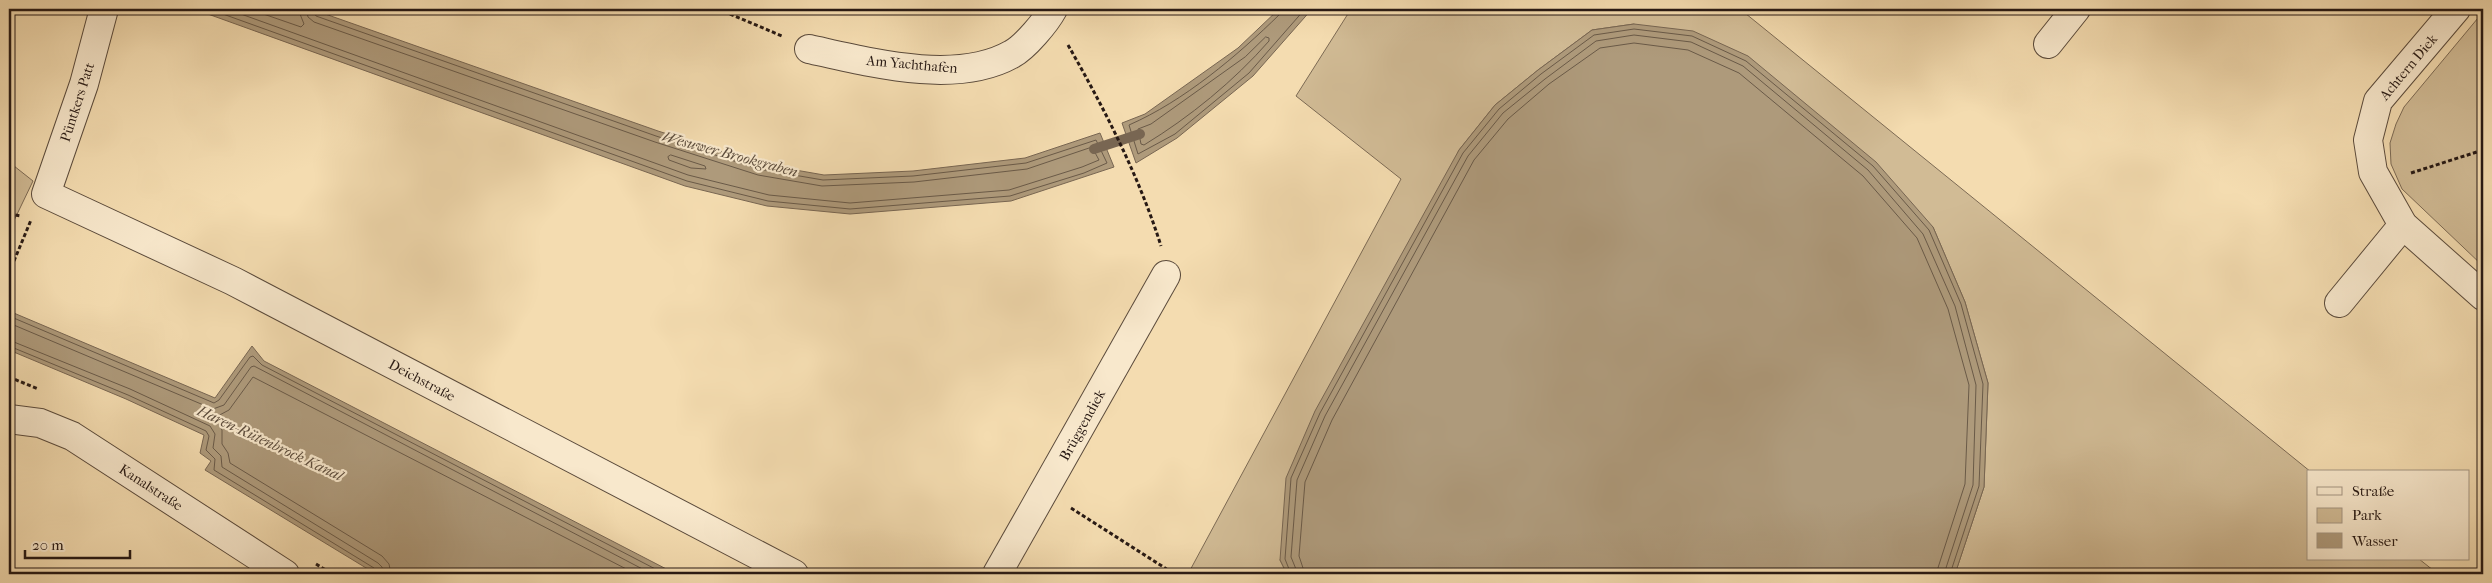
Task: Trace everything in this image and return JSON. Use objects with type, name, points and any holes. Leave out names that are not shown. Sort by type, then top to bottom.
[{"type":"street","name":"Püntkers Patt","points":[[46,194],[84,84],[104,9]]},
{"type":"street","points":[[2048,44],[2076,9]]},
{"type":"street","name":"Achtern Diek","points":[[2456,9],[2378,101],[2368,140],[2373,172],[2403,225],[2483,296]]},
{"type":"street","name":"Am Yachthafen","points":[[808,49],[877,64],[933,69],[975,68],[1013,54],[1050,14]]},
{"type":"street","name":"Deichstraße","points":[[46,194],[233,281],[794,574]]},
{"type":"street","points":[[2338,303],[2403,225]]},
{"type":"street","name":"Brüggendiek","points":[[997,574],[1166,276]]},
{"type":"street","name":"Kanalstraße","points":[[9,419],[40,423],[72,436],[285,574]]},
{"type":"path","points":[[718,9],[766,28]]},
{"type":"path","points":[[1050,14],[1093,89],[1140,191],[1160,244],[1166,276]]},
{"type":"path","points":[[2379,183],[2483,150]]},
{"type":"path","points":[[9,274],[32,218],[46,194]]},
{"type":"path","points":[[1044,492],[1172,574]]},
{"type":"green space","points":[[1351,9],[1740,9],[2309,470],[2307,470],[2307,560],[2420,560],[2438,574],[1955,574],[1984,487],[1988,383],[1965,302],[1933,227],[1634,24],[1592,30],[1495,105],[1459,150],[1280,560],[1287,574],[1188,574],[1401,179],[1296,96]]},
{"type":"green space","points":[[2483,12],[2483,266],[2402,189],[2391,164],[2390,143],[2404,107]]},
{"type":"green space","points":[[9,162],[33,181],[9,231]]},
{"type":"water","points":[[194,9],[311,9],[658,131],[761,164],[824,175],[913,171],[1025,158],[1100,133],[1114,167],[1011,201],[850,214],[767,206],[685,186]]},
{"type":"water","points":[[1279,9],[1312,9],[1253,76],[1177,138],[1136,163],[1122,123],[1145,114],[1238,48]]},
{"type":"water","points":[[1634,24],[1693,31],[1748,56],[1876,162],[1933,227],[1965,302],[1988,383],[1984,487],[1955,574],[1287,574],[1280,560],[1286,478],[1315,411],[1459,150],[1495,105],[1592,30]]},
{"type":"water","name":"Haren-Rütenbrock Kanal","points":[[9,311],[215,398],[252,346],[264,361],[676,574],[376,574],[205,470],[211,461],[200,453],[204,435],[126,399],[9,350]]},
{"type":"waterway","name":"Wesuwer Brookgraben","points":[[1094,149],[1140,134]]}]
